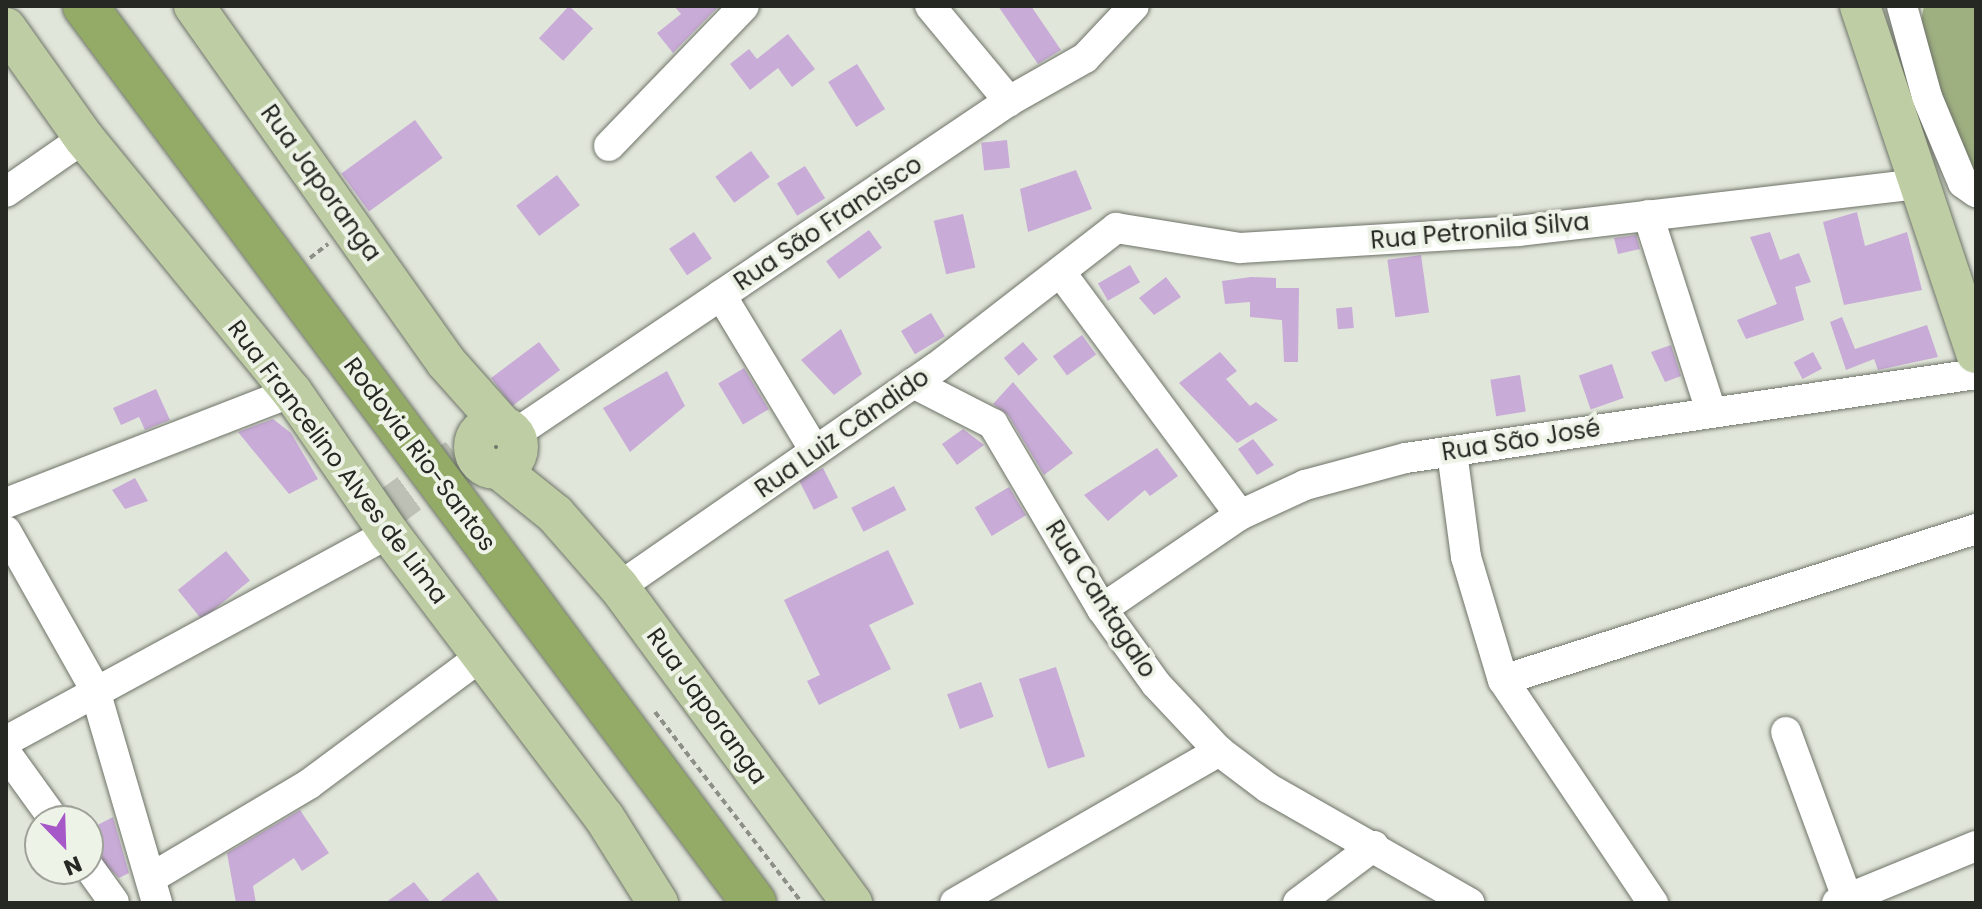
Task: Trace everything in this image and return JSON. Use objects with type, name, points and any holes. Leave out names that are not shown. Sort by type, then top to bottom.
[{"type":"highway","name":"Rodovia Rio-Santos","points":[[85,6],[754,903]]},
{"type":"main road","name":"Rua Japoranga","points":[[194,6],[353,225],[555,514],[619,587],[852,903]]},
{"type":"main road","points":[[1860,6],[1976,353]]},
{"type":"main road","name":"Rua Francelino Alves de Lima","points":[[6,28],[84,138],[292,392],[389,533],[604,817],[658,903]]},
{"type":"street","points":[[609,146],[744,6]]},
{"type":"street","points":[[930,6],[1009,101]]},
{"type":"street","name":"Rua São Francisco","points":[[503,441],[1009,101],[1108,41],[1134,6]]},
{"type":"street","points":[[1902,6],[1927,97],[1963,183],[1976,192]]},
{"type":"street","points":[[6,192],[84,138]]},
{"type":"street","name":"Rua Petronila Silva","points":[[1061,273],[1116,228],[1240,248],[1518,231],[1917,184]]},
{"type":"street","points":[[1648,215],[1710,408]]},
{"type":"street","points":[[1061,273],[1240,515]]},
{"type":"street","name":"Rua Luiz Cândido","points":[[619,587],[913,383],[1061,273]]},
{"type":"street","points":[[721,295],[815,451]]},
{"type":"street","name":"Rua São José","points":[[1102,609],[1240,515],[1305,485],[1452,452],[1710,408],[1976,374]]},
{"type":"street","name":"Rua Cantagalo","points":[[913,383],[993,424],[1102,609],[1156,684],[1219,751],[1268,788],[1470,903]]},
{"type":"street","points":[[6,503],[292,392]]},
{"type":"street","points":[[1452,452],[1466,557],[1503,680],[1653,903]]},
{"type":"street","points":[[1503,680],[1976,529]]},
{"type":"street","points":[[6,531],[94,687],[154,890],[309,784],[483,655]]},
{"type":"street","points":[[6,741],[94,687],[389,533]]},
{"type":"street","points":[[1786,732],[1842,901],[1976,846]]},
{"type":"street","points":[[955,903],[1219,751]]},
{"type":"street","points":[[6,753],[43,805]]},
{"type":"street","points":[[1298,903],[1374,846]]},
{"type":"street","points":[[102,885],[114,902]]},
{"type":"path","points":[[287,276],[353,225]]},
{"type":"green space","points":[[1924,6],[1976,6],[1976,175],[1950,129],[1919,31]]},
{"type":"building","points":[[569,6],[593,29],[563,61],[539,38]]},
{"type":"building","points":[[674,6],[719,6],[673,53],[657,33],[681,14]]},
{"type":"building","points":[[998,6],[1031,6],[1061,50],[1038,64]]},
{"type":"building","points":[[788,34],[815,69],[792,87],[778,68],[750,90],[730,64],[749,49],[757,59]]},
{"type":"building","points":[[857,64],[885,109],[856,127],[828,82]]},
{"type":"building","points":[[415,120],[443,158],[369,212],[341,173]]},
{"type":"building","points":[[1007,140],[1010,168],[984,171],[981,143]]},
{"type":"building","points":[[751,151],[770,177],[734,203],[715,177]]},
{"type":"building","points":[[805,166],[825,198],[797,216],[777,183]]},
{"type":"building","points":[[1076,170],[1092,209],[1028,232],[1020,189]]},
{"type":"building","points":[[557,175],[580,205],[539,236],[516,206]]},
{"type":"building","points":[[1857,212],[1865,246],[1907,232],[1922,290],[1844,305],[1823,222]]},
{"type":"building","points":[[963,214],[975,268],[946,274],[934,221]]},
{"type":"building","points":[[869,230],[882,248],[839,279],[826,261]]},
{"type":"building","points":[[694,232],[712,259],[687,275],[669,249]]},
{"type":"building","points":[[1770,232],[1780,260],[1799,253],[1811,282],[1795,287],[1804,320],[1746,339],[1737,320],[1777,304],[1750,237]]},
{"type":"building","points":[[1636,235],[1640,249],[1618,254],[1614,238]]},
{"type":"building","points":[[1421,255],[1429,312],[1395,317],[1387,260]]},
{"type":"building","points":[[1130,265],[1140,282],[1108,301],[1098,284]]},
{"type":"building","points":[[1166,277],[1181,297],[1154,315],[1139,298]]},
{"type":"building","points":[[1276,278],[1276,288],[1299,288],[1298,362],[1284,362],[1282,320],[1250,317],[1250,302],[1225,304],[1222,281]]},
{"type":"building","points":[[1352,307],[1354,328],[1338,329],[1336,308]]},
{"type":"building","points":[[931,313],[945,336],[915,354],[901,331]]},
{"type":"building","points":[[1842,317],[1855,349],[1927,325],[1938,357],[1878,370],[1874,359],[1846,370],[1830,322]]},
{"type":"building","points":[[841,329],[862,374],[834,395],[801,360]]},
{"type":"building","points":[[1082,335],[1096,354],[1067,376],[1053,356]]},
{"type":"building","points":[[539,342],[560,370],[512,406],[491,378]]},
{"type":"building","points":[[1023,342],[1038,360],[1019,376],[1004,358]]},
{"type":"building","points":[[1671,345],[1681,376],[1665,382],[1651,352]]},
{"type":"building","points":[[1220,352],[1237,371],[1226,379],[1250,406],[1256,402],[1278,420],[1237,443],[1179,383]]},
{"type":"building","points":[[1813,352],[1822,369],[1802,379],[1794,362]]},
{"type":"building","points":[[1612,364],[1624,398],[1591,409],[1579,375]]},
{"type":"building","points":[[744,368],[769,409],[743,425],[718,383]]},
{"type":"building","points":[[667,371],[685,406],[630,452],[603,408]]},
{"type":"building","points":[[1520,375],[1526,412],[1496,416],[1490,380]]},
{"type":"building","points":[[1013,382],[1073,453],[1044,475],[1008,415],[993,404]]},
{"type":"building","points":[[156,389],[170,420],[145,430],[139,417],[121,425],[113,408]]},
{"type":"building","points":[[273,419],[291,433],[318,479],[289,494],[238,432]]},
{"type":"building","points":[[963,429],[984,445],[957,465],[942,444]]},
{"type":"building","points":[[1253,439],[1274,465],[1257,475],[1238,449]]},
{"type":"building","points":[[1157,448],[1178,476],[1150,496],[1145,490],[1108,521],[1084,495]]},
{"type":"building","points":[[823,468],[838,497],[814,510],[799,480]]},
{"type":"building","points":[[135,478],[148,501],[125,509],[112,490]]},
{"type":"building","points":[[894,486],[906,510],[863,532],[851,508]]},
{"type":"building","points":[[1009,487],[1026,515],[992,536],[975,508]]},
{"type":"building","points":[[888,550],[914,604],[869,625],[891,669],[819,705],[807,681],[820,675],[784,600]]},
{"type":"building","points":[[226,551],[250,581],[202,620],[178,590]]},
{"type":"building","points":[[1056,667],[1085,756],[1048,768],[1019,679]]},
{"type":"building","points":[[981,682],[994,717],[960,729],[947,694]]},
{"type":"building","points":[[300,810],[329,853],[302,871],[294,858],[253,886],[256,903],[236,903],[227,853]]},
{"type":"building","points":[[113,817],[129,873],[119,878],[104,863],[104,822]]},
{"type":"building","points":[[478,872],[500,903],[438,903]]},
{"type":"building","points":[[414,882],[431,903],[385,903]]},
{"type":"tunnel","points":[[377,517],[474,446]]}]
